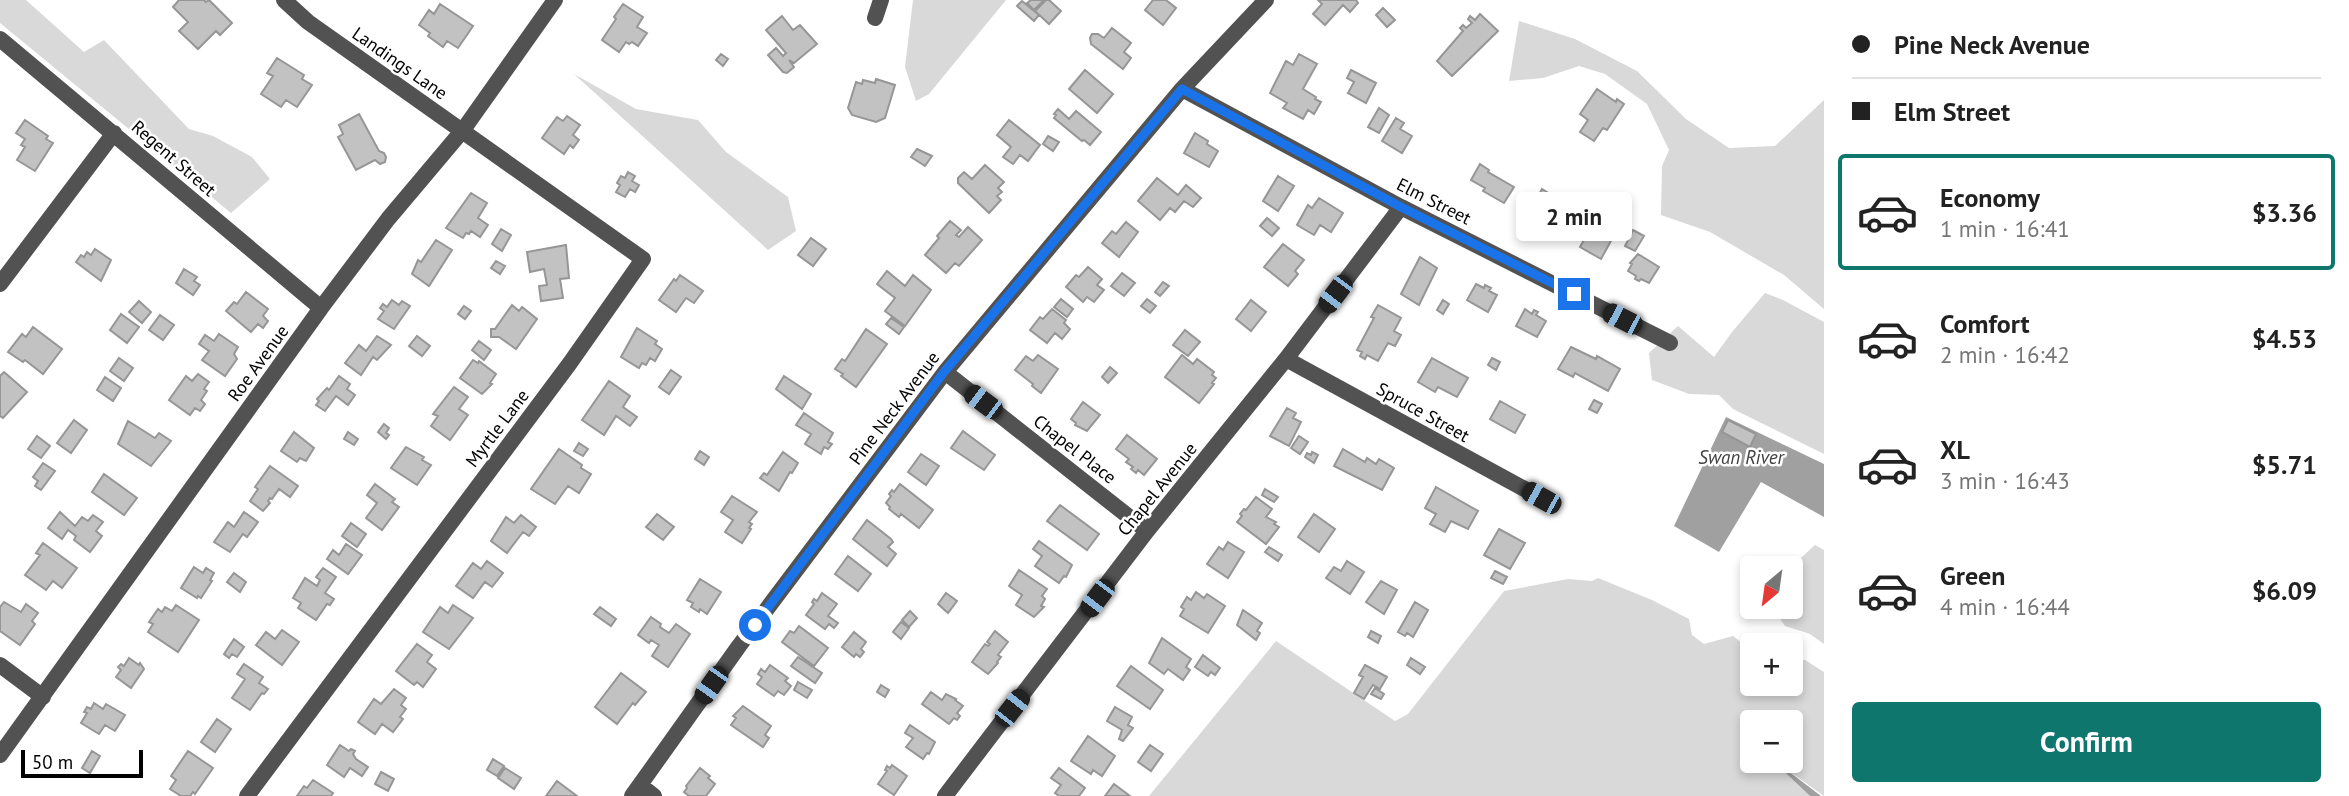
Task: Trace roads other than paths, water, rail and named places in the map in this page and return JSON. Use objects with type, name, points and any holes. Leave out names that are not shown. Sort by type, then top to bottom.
[{"type":"street","name":"Landings Lane","points":[[284,0],[308,22],[463,130]]},
{"type":"street","name":"Roe Avenue","points":[[0,755],[321,307],[388,219],[463,130],[555,0]]},
{"type":"street","points":[[875,18],[881,0]]},
{"type":"street","name":"Pine Neck Avenue","points":[[636,790],[739,646],[944,372],[1182,89],[1266,0]]},
{"type":"street","name":"Regent Street","points":[[0,39],[321,307]]},
{"type":"street","name":"Elm Street","points":[[1182,89],[1401,207],[1670,343]]},
{"type":"street","name":"Myrtle Lane","points":[[247,796],[570,363],[642,259],[463,130]]},
{"type":"street","points":[[0,284],[114,133]]},
{"type":"street","name":"Chapel Avenue","points":[[945,796],[1147,531],[1286,359],[1401,207]]},
{"type":"street","name":"Spruce Street","points":[[1286,359],[1541,498]]},
{"type":"street","name":"Chapel Place","points":[[944,372],[1147,531]]},
{"type":"street","points":[[0,665],[43,697]]},
{"type":"street","points":[[636,790],[654,796]]},
{"type":"water","name":"Swan River","points":[[1726,417],[1824,464],[1824,517],[1761,482],[1719,552],[1674,526]]},
{"type":"water","points":[[1786,773],[1791,773],[1821,796],[1810,796]]}]
